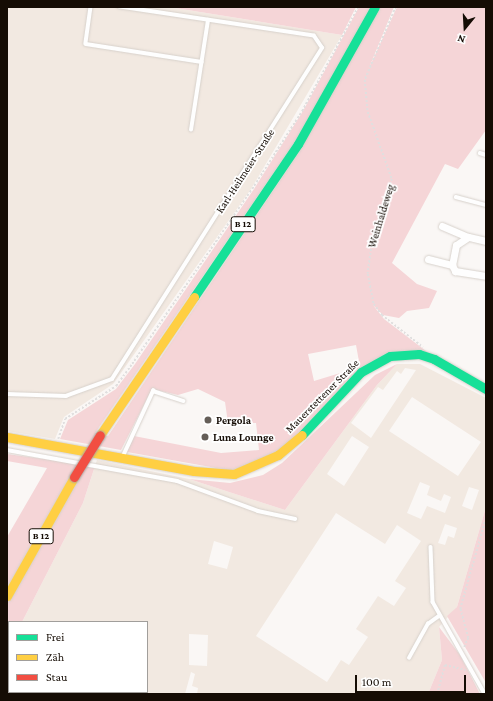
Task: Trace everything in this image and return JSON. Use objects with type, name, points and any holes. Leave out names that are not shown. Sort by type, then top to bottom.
[{"type":"main road","name":"B 12","points":[[7,596],[100,434],[298,144],[375,7]]},
{"type":"main road","name":"Mauerstettener Straße","points":[[7,437],[56,444],[220,474],[245,471],[278,455],[300,436],[362,372],[378,361],[401,354],[434,359],[486,389]]},
{"type":"street","points":[[442,226],[468,237],[486,241]]},
{"type":"street","points":[[468,237],[456,245],[452,265],[455,272],[486,276]]},
{"type":"street","points":[[428,260],[452,265]]},
{"type":"lane","points":[[91,7],[86,44],[202,62]]},
{"type":"lane","name":"Karl-Heilmeier-Straße","points":[[7,394],[66,396],[112,379],[322,48],[314,36],[119,7]]},
{"type":"lane","points":[[191,130],[208,20]]},
{"type":"lane","points":[[480,153],[486,155]]},
{"type":"lane","points":[[456,197],[486,205]]},
{"type":"lane","points":[[122,456],[153,391],[183,401]]},
{"type":"lane","points":[[7,450],[177,481],[258,511],[295,519]]},
{"type":"lane","points":[[431,547],[433,602],[439,616],[462,651],[485,694]]},
{"type":"lane","points":[[409,658],[428,624],[439,616]]},
{"type":"path","points":[[56,444],[65,419],[116,386],[252,189],[302,111],[358,7]]},
{"type":"path","name":"Weinhaldeweg","points":[[396,7],[365,80],[368,112],[392,179],[373,237],[368,274],[374,304],[382,315],[427,349]]},
{"type":"path","points":[[462,651],[468,638],[460,609],[486,516]]},
{"type":"path","points":[[437,694],[445,665],[464,670],[472,668]]},
{"type":"shaded area","points":[[7,7],[169,7],[342,35],[251,189],[128,363],[113,384],[64,417],[55,439],[7,431]]},
{"type":"shaded area","points":[[169,7],[356,7],[342,35]]},
{"type":"shaded area","points":[[359,7],[372,7],[296,140],[95,433],[108,436],[298,154],[379,7],[394,7],[369,68],[397,7],[486,7],[486,130],[458,169],[445,164],[392,263],[417,284],[437,291],[429,308],[407,311],[399,318],[383,315],[373,305],[384,319],[430,354],[389,352],[278,452],[233,471],[127,452],[134,436],[221,453],[259,450],[256,423],[228,423],[225,402],[198,389],[178,395],[152,389],[121,450],[60,439],[68,420],[116,389],[135,364],[254,189],[303,111]],"holes":[[[356,345],[360,367],[314,381],[308,354]]]},
{"type":"shaded area","points":[[397,364],[420,364],[486,398],[486,507],[457,607],[439,627],[442,660],[428,694],[197,694],[198,688],[192,686],[195,674],[191,672],[185,694],[7,694],[8,672],[8,693],[148,693],[148,621],[23,621],[83,503],[97,460],[189,479],[285,510],[377,385]],"holes":[[[405,368],[416,370],[371,438],[351,423],[378,387],[383,390],[397,371],[401,374]],[[412,397],[481,442],[458,476],[389,431]],[[352,436],[369,447],[344,486],[327,474]],[[420,482],[430,486],[427,495],[441,501],[444,494],[451,497],[445,513],[427,506],[421,519],[407,513]],[[469,487],[479,490],[472,510],[462,506]],[[336,513],[385,544],[397,525],[421,541],[395,581],[406,588],[394,606],[378,596],[356,629],[368,637],[349,665],[341,660],[327,682],[256,636]],[[445,524],[457,528],[454,538],[448,536],[445,545],[438,543]],[[214,541],[233,547],[227,569],[208,564]],[[189,634],[208,635],[207,666],[189,665]]]},
{"type":"shaded area","points":[[397,364],[377,385],[285,510],[189,479],[230,483],[263,475],[282,463],[375,375]]},
{"type":"shaded area","points":[[7,454],[95,466],[83,503],[23,621],[8,621],[7,654],[7,604],[78,479],[7,587],[7,537],[47,468],[7,461]]},
{"type":"shaded area","points":[[486,507],[486,683],[447,616],[457,607]]},
{"type":"shaded area","points":[[439,627],[460,655],[480,694],[428,694],[442,660]]},
{"type":"traffic: fast","points":[[194,297],[298,144],[375,7]]},
{"type":"traffic: fast","points":[[302,435],[361,372],[390,356],[419,354],[434,359],[486,389]]},
{"type":"traffic: slow","points":[[100,435],[194,297]]},
{"type":"traffic: slow","points":[[7,437],[194,471],[234,474],[278,455],[302,435]]},
{"type":"traffic: slow","points":[[7,596],[74,477]]},
{"type":"traffic: jam","points":[[74,477],[100,435]]},
{"type":"place","name":"Pergola","points":[[208,420]]},
{"type":"place","name":"Luna Lounge","points":[[205,437]]}]
